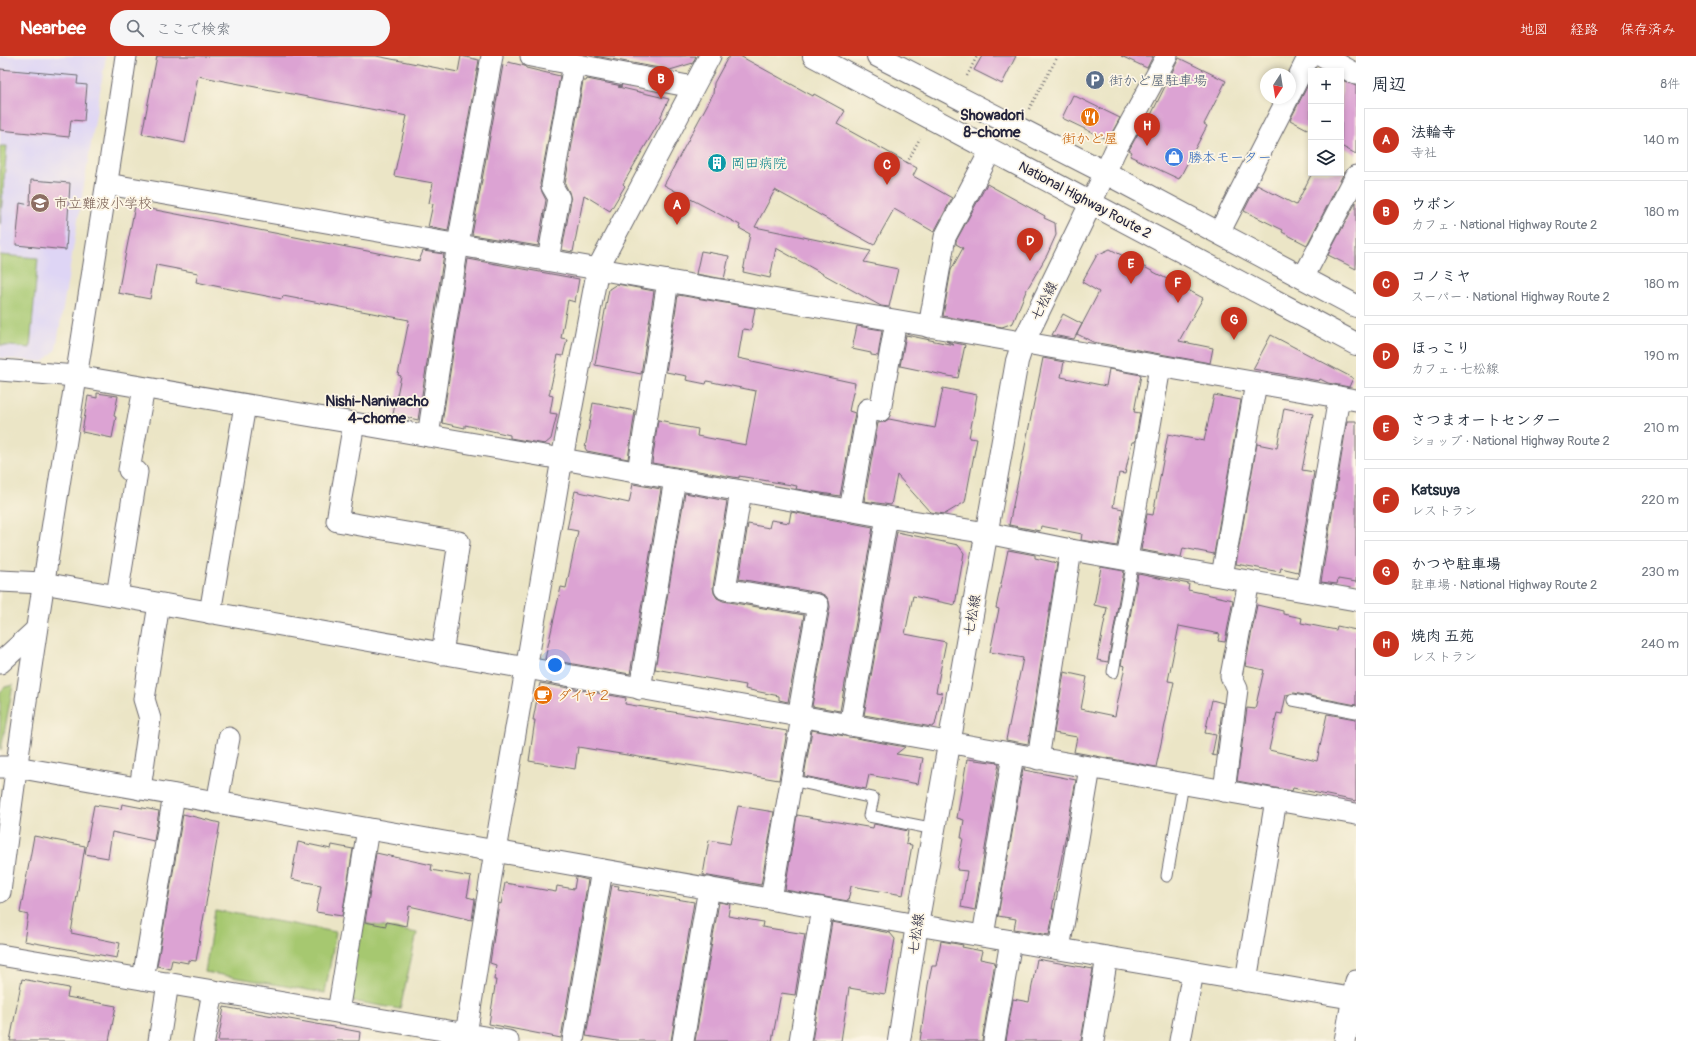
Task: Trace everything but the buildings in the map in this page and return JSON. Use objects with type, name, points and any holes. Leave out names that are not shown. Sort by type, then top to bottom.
[{"type":"main road","name":"National Highway Route 2","points":[[814,56],[1356,344]]},
{"type":"main road","points":[[878,56],[1104,172],[1356,306]]},
{"type":"main road","name":"七松線","points":[[899,1041],[917,925],[951,742],[1013,381],[1023,343],[1091,203]]},
{"type":"street","points":[[0,892],[8,767],[36,630],[126,56]]},
{"type":"street","points":[[428,436],[458,244],[492,56]]},
{"type":"street","points":[[531,56],[693,87]]},
{"type":"street","points":[[465,1037],[562,459],[598,268],[710,56]]},
{"type":"street","points":[[1091,203],[1104,172],[1167,56]]},
{"type":"street","points":[[1296,82],[1309,56]]},
{"type":"street","points":[[1323,56],[1356,74]]},
{"type":"street","points":[[548,260],[559,198],[552,186],[574,64]]},
{"type":"street","points":[[1219,233],[1285,104]]},
{"type":"street","points":[[929,327],[945,237],[991,150]]},
{"type":"street","points":[[1303,278],[1356,176]]},
{"type":"street","points":[[107,184],[1347,399],[1307,591]]},
{"type":"street","points":[[638,472],[668,281]]},
{"type":"street","points":[[850,510],[868,409],[880,411],[896,321]]},
{"type":"street","points":[[1130,560],[1160,367]]},
{"type":"street","points":[[0,370],[76,376],[354,423],[887,517],[987,532],[1072,550],[1356,600]]},
{"type":"street","points":[[1222,576],[1256,383]]},
{"type":"street","points":[[116,596],[137,472],[129,470],[144,388]]},
{"type":"street","points":[[210,613],[245,405]]},
{"type":"street","points":[[354,423],[337,521],[459,542],[442,654]]},
{"type":"street","points":[[640,689],[675,479]]},
{"type":"street","points":[[741,491],[726,589],[818,606],[800,717],[792,780],[771,899]]},
{"type":"street","points":[[850,726],[887,517]]},
{"type":"street","points":[[1038,759],[1072,550]]},
{"type":"street","points":[[0,581],[43,583],[850,726],[951,742],[1013,755],[1356,814]]},
{"type":"street","points":[[1224,791],[1238,689],[1231,676],[1249,581]]},
{"type":"street","points":[[140,789],[150,719],[144,699],[159,604]]},
{"type":"street","points":[[0,663],[36,630]]},
{"type":"street","points":[[218,803],[229,738]]},
{"type":"street","points":[[983,936],[1013,755]]},
{"type":"street","points":[[8,767],[1192,972],[1246,981],[1355,993],[1346,1041]]},
{"type":"street","points":[[1059,949],[1090,768]]},
{"type":"street","points":[[143,979],[174,795]]},
{"type":"street","points":[[1246,981],[1276,800]]},
{"type":"street","points":[[338,1012],[368,829]]},
{"type":"street","points":[[573,1041],[602,870]]},
{"type":"street","points":[[683,1041],[709,888]]},
{"type":"street","points":[[800,1041],[822,908]]},
{"type":"street","points":[[994,1041],[1011,941]]},
{"type":"street","points":[[0,954],[338,1012],[465,1037],[508,1041]]},
{"type":"street","points":[[1093,1041],[1107,957]]},
{"type":"street","points":[[1180,1041],[1192,972]]},
{"type":"street","points":[[158,1041],[168,983]]},
{"type":"street","points":[[204,1041],[213,990]]},
{"type":"lane","points":[[1113,672],[1130,560]]},
{"type":"lane","points":[[1293,700],[1356,712]]},
{"type":"lane","points":[[792,780],[873,798],[869,816],[934,829]]},
{"type":"lane","points":[[1167,876],[1183,784]]},
{"type":"path","points":[[967,76],[977,56]]},
{"type":"path","points":[[1029,109],[1058,56]]},
{"type":"path","points":[[907,163],[920,138]]},
{"type":"shaded area","name":"市立難波小学校","points":[[0,56],[106,56],[56,349],[44,362],[0,358]]},
{"type":"green space","points":[[0,146],[7,146],[0,224]]},
{"type":"green space","points":[[0,255],[38,258],[30,348],[0,345]]},
{"type":"green space","points":[[13,685],[0,750],[0,692],[5,687]]},
{"type":"green space","points":[[215,910],[336,932],[325,993],[205,972]]},
{"type":"green space","points":[[358,922],[417,933],[400,1009],[346,1000]]},
{"type":"place","name":"街かど屋駐車場","points":[[1095,80]]},
{"type":"place","name":"ウポン","points":[[661,99]]},
{"type":"place","name":"街かど屋","points":[[1090,117]]},
{"type":"place","name":"焼肉 五苑","points":[[1147,146]]},
{"type":"place","name":"勝本モーター","points":[[1174,157]]},
{"type":"place","name":"岡田病院","points":[[717,163]]},
{"type":"place","name":"コノミヤ","points":[[887,185]]},
{"type":"place","name":"市立難波小学校","points":[[40,203]]},
{"type":"place","name":"法輪寺","points":[[677,225]]},
{"type":"place","name":"ほっこり","points":[[1030,261]]},
{"type":"place","name":"さつまオートセンター","points":[[1131,284]]},
{"type":"place","name":"Katsuya","points":[[1178,303]]},
{"type":"place","name":"かつや駐車場","points":[[1234,340]]},
{"type":"place","name":"ダイヤ２","points":[[543,695]]},
{"type":"district","name":"Showadori 8-chome","points":[[992,124]]},
{"type":"district","name":"Nishi-Naniwacho 4-chome","points":[[377,410]]}]
